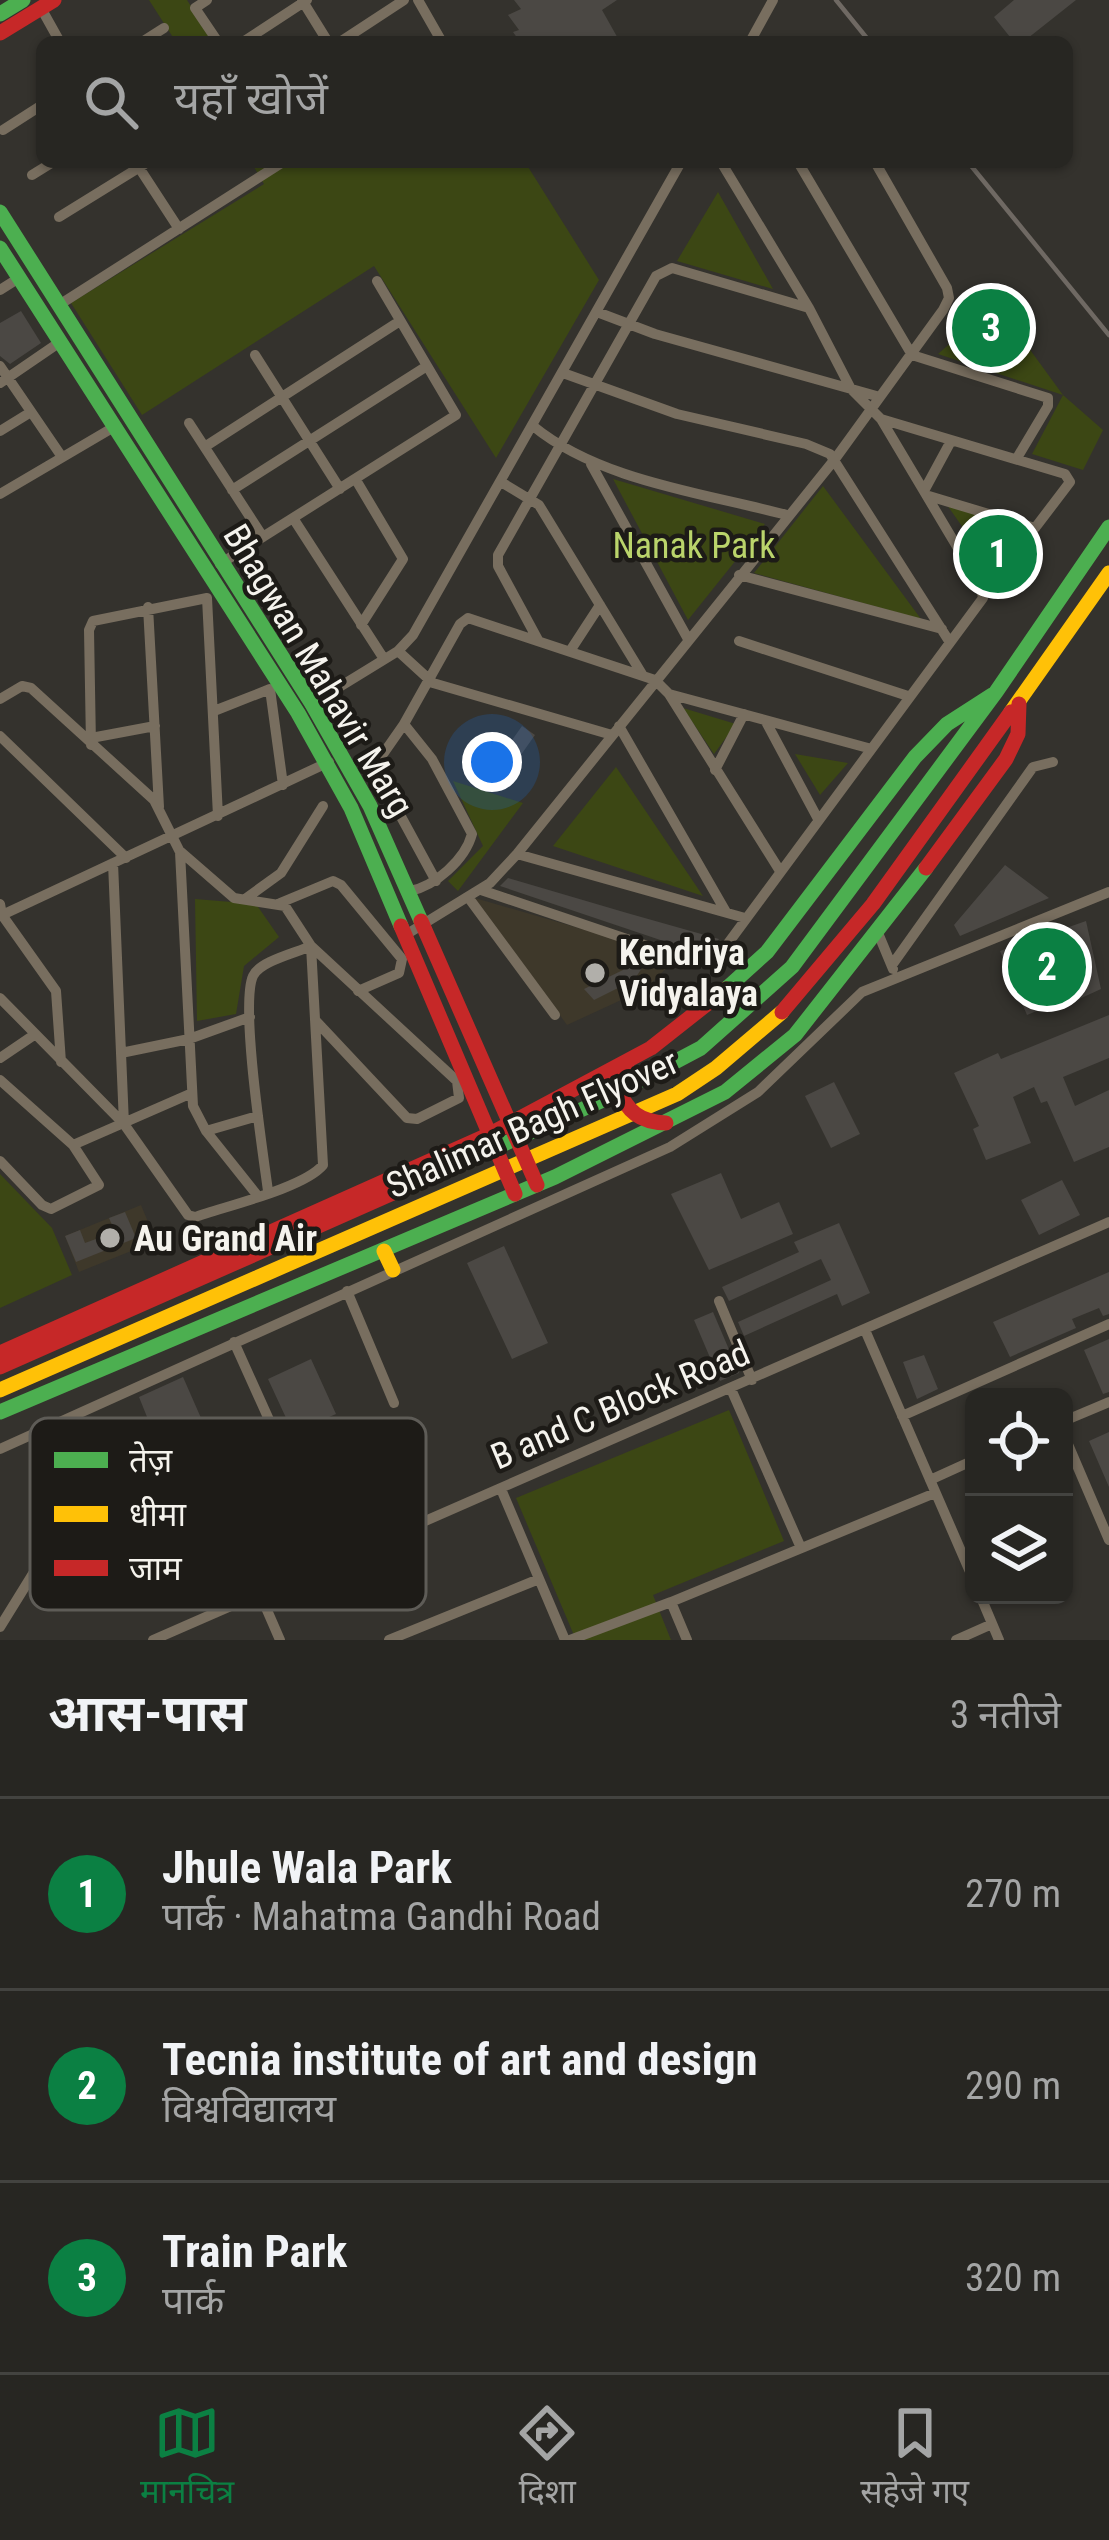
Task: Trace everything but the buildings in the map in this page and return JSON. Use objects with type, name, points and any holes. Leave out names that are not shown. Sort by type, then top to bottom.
[{"type":"street","points":[[0,14],[23,0]]},
{"type":"street","points":[[207,0],[195,8],[214,36]]},
{"type":"street","points":[[349,36],[404,0]]},
{"type":"street","points":[[418,0],[439,36]]},
{"type":"street","points":[[753,36],[773,0]]},
{"type":"street","points":[[251,36],[304,1],[324,36]]},
{"type":"street","points":[[0,33],[47,4],[58,36]]},
{"type":"street","points":[[151,36],[164,28]]},
{"type":"street","points":[[3,130],[36,109]]},
{"type":"street","points":[[32,175],[43,168]]},
{"type":"street","points":[[58,218],[135,168]]},
{"type":"street","points":[[143,168],[179,229]]},
{"type":"street","points":[[59,305],[274,168]]},
{"type":"street","points":[[305,709],[398,651],[433,602],[678,168]]},
{"type":"street","points":[[481,890],[705,964],[715,961],[868,748],[980,604],[982,593],[927,492],[881,419],[851,389],[725,168]]},
{"type":"street","points":[[803,168],[912,355],[1048,398],[1048,406],[1017,458]]},
{"type":"street","points":[[407,934],[481,890],[517,854],[835,459],[944,310],[949,292],[878,168]]},
{"type":"street","name":"Bhagwan Mahavir Marg","points":[[0,212],[223,563],[410,891],[537,1185]]},
{"type":"street","name":"Bhagwan Mahavir Marg","points":[[0,248],[207,572],[305,709]]},
{"type":"street","points":[[538,640],[497,560],[656,276],[666,268],[808,308]]},
{"type":"street","points":[[0,290],[19,278]]},
{"type":"street","points":[[207,572],[456,415],[377,281]]},
{"type":"street","points":[[597,312],[880,397]]},
{"type":"street","points":[[206,446],[400,321]]},
{"type":"street","points":[[60,342],[2,376],[62,458]]},
{"type":"street","points":[[254,355],[340,489]]},
{"type":"street","points":[[232,490],[427,366]]},
{"type":"street","points":[[563,373],[677,414],[806,444],[835,459],[950,641]]},
{"type":"street","points":[[0,431],[31,412]]},
{"type":"street","points":[[881,419],[1069,478],[1069,486],[1039,526],[927,492]]},
{"type":"street","points":[[189,423],[263,537]]},
{"type":"street","points":[[533,426],[591,464],[787,515]]},
{"type":"street","points":[[0,494],[114,427]]},
{"type":"street","points":[[927,492],[951,441]]},
{"type":"street","points":[[591,464],[688,639]]},
{"type":"street","points":[[356,480],[403,559],[362,626]]},
{"type":"street","points":[[501,482],[539,505],[642,674]]},
{"type":"street","points":[[293,518],[384,659]]},
{"type":"street","name":"Shalimar Bagh Flyover","points":[[0,1367],[601,1101],[727,1029],[792,967],[996,692],[1109,527]]},
{"type":"street","name":"Shalimar Bagh Flyover","points":[[1,1402],[701,1080],[758,1036],[816,980],[1109,573]]},
{"type":"street","points":[[739,575],[942,629]]},
{"type":"street","points":[[91,742],[91,624],[98,617],[207,598],[218,815]]},
{"type":"street","points":[[570,651],[600,605]]},
{"type":"street","points":[[148,608],[159,807]]},
{"type":"street","points":[[436,881],[374,771],[468,618],[656,680],[780,871]]},
{"type":"street","points":[[739,641],[908,696]]},
{"type":"street","points":[[398,651],[428,679],[615,730],[726,912]]},
{"type":"street","points":[[0,699],[18,688],[31,688],[159,807],[180,852],[195,1113],[263,1193]]},
{"type":"street","points":[[214,711],[270,689],[283,785]]},
{"type":"street","points":[[0,1353],[490,1134],[628,1060],[698,1016],[766,952],[914,757],[947,724],[996,692]]},
{"type":"street","points":[[668,694],[868,748]]},
{"type":"street","points":[[68,1418],[670,1147],[729,1101],[784,1046],[878,933],[1014,744],[1019,704]]},
{"type":"street","points":[[715,770],[744,714]]},
{"type":"street","points":[[765,719],[818,819]]},
{"type":"street","points":[[404,724],[432,759],[472,834],[470,844],[436,881],[410,891]]},
{"type":"street","points":[[91,742],[155,726]]},
{"type":"street","points":[[0,736],[120,861],[124,1124]]},
{"type":"street","points":[[61,1062],[56,991],[1,912],[334,760]]},
{"type":"street","name":"Bhagwan Mahavir Marg","points":[[334,760],[515,1194]]},
{"type":"street","points":[[895,971],[1034,767],[1053,762]]},
{"type":"street","points":[[242,901],[279,875],[322,806]]},
{"type":"street","points":[[180,852],[221,890],[242,901],[280,903],[333,881],[341,885],[402,959],[399,973],[358,991]]},
{"type":"street","points":[[517,854],[745,918]]},
{"type":"street","points":[[1,1402],[384,1251],[669,1123],[729,1101],[770,1081],[855,997],[895,971],[1109,892]]},
{"type":"street","points":[[468,897],[555,1015]]},
{"type":"street","points":[[280,903],[311,946],[457,1081],[457,1100],[417,1119],[406,1118],[315,1020]]},
{"type":"street","points":[[878,933],[895,971]]},
{"type":"street","points":[[263,1193],[250,1017],[255,973],[311,946]]},
{"type":"street","points":[[0,998],[124,1124],[190,1217],[315,1174],[323,1165],[311,946]]},
{"type":"street","points":[[122,1053],[189,1040],[250,1017]]},
{"type":"street","points":[[0,1058],[34,1036]]},
{"type":"street","points":[[628,1060],[618,1088],[627,1110],[650,1123],[669,1123]]},
{"type":"street","points":[[0,1080],[73,1145],[99,1185],[51,1208],[42,1205],[0,1161]]},
{"type":"street","points":[[73,1145],[192,1093]]},
{"type":"street","points":[[206,1131],[258,1116]]},
{"type":"street","name":"B and C Block Road","points":[[426,1521],[1109,1222]]},
{"type":"street","points":[[384,1251],[393,1270]]},
{"type":"street","points":[[346,1291],[394,1402]]},
{"type":"street","points":[[718,1301],[752,1380]]},
{"type":"street","points":[[902,1416],[1109,1324]]},
{"type":"street","points":[[866,1330],[965,1561]]},
{"type":"street","points":[[234,1342],[268,1418]]},
{"type":"street","points":[[730,1389],[801,1548]]},
{"type":"street","points":[[1073,1417],[1109,1402]]},
{"type":"street","points":[[0,1449],[30,1435]]},
{"type":"street","points":[[1073,1456],[1109,1540]]},
{"type":"street","points":[[930,1480],[965,1464]]},
{"type":"street","points":[[500,1489],[567,1640],[935,1493]]},
{"type":"street","points":[[0,1627],[30,1578]]},
{"type":"street","points":[[389,1640],[539,1579]]},
{"type":"street","points":[[671,1602],[687,1640]]},
{"type":"street","points":[[984,1604],[999,1640]]},
{"type":"street","name":"B and C Block Road","points":[[153,1640],[223,1610]]},
{"type":"street","points":[[267,1610],[280,1640]]},
{"type":"street","points":[[956,1640],[992,1624]]},
{"type":"street","points":[[186,1626],[192,1640]]},
{"type":"shaded area","name":"Kendriya Vidyalaya","points":[[475,898],[678,957],[645,989],[567,1025]]},
{"type":"shaded area","name":"Au Grand Air","points":[[141,1205],[156,1241],[79,1272],[65,1236]]},
{"type":"green space","points":[[149,0],[187,0],[210,36],[172,36]]},
{"type":"green space","points":[[255,168],[529,168],[599,280],[496,458],[374,266],[142,415],[71,303],[264,184]]},
{"type":"green space","points":[[718,192],[773,289],[677,261]]},
{"type":"green space","points":[[996,303],[1063,395],[938,354]]},
{"type":"green space","points":[[1063,395],[1103,430],[1083,470],[1032,454]]},
{"type":"green space","name":"Nanak Park","points":[[613,479],[765,524],[688,620]]},
{"type":"green space","points":[[823,486],[921,619],[754,573]]},
{"type":"green space","points":[[947,505],[1031,531],[997,576]]},
{"type":"green space","points":[[683,708],[736,724],[714,754]]},
{"type":"green space","points":[[795,754],[848,763],[820,795]]},
{"type":"green space","points":[[616,767],[703,896],[553,846]]},
{"type":"green space","points":[[453,781],[523,803],[458,891],[448,881],[483,846]]},
{"type":"green space","points":[[195,899],[256,904],[279,937],[244,966],[236,1014],[197,1021]]},
{"type":"green space","points":[[0,1174],[52,1228],[72,1275],[0,1308]]},
{"type":"green space","points":[[729,1410],[784,1541],[653,1595],[671,1640],[576,1640],[516,1498]]},
{"type":"railway","points":[[836,0],[865,36]]},
{"type":"railway","points":[[973,168],[1109,335]]},
{"type":"traffic: fast","points":[[0,14],[23,0]]},
{"type":"traffic: fast","points":[[0,212],[312,704],[370,806],[421,921]]},
{"type":"traffic: fast","points":[[0,248],[298,713],[351,808],[401,926]]},
{"type":"traffic: fast","points":[[497,1147],[601,1101],[701,1048],[792,967],[996,692],[1109,527]]},
{"type":"traffic: fast","points":[[726,989],[767,952],[915,757],[947,724],[992,695]]},
{"type":"traffic: fast","points":[[0,1412],[555,1177],[725,1092],[795,1035],[926,868]]},
{"type":"traffic: slow","points":[[1011,712],[1109,573]]},
{"type":"traffic: slow","points":[[0,1390],[677,1094],[782,1012]]},
{"type":"traffic: slow","points":[[384,1251],[393,1270]]},
{"type":"traffic: jam","points":[[0,33],[54,0]]},
{"type":"traffic: jam","points":[[926,868],[1006,759],[1018,734],[1019,704]]},
{"type":"traffic: jam","points":[[782,1012],[873,904],[1011,712]]},
{"type":"traffic: jam","points":[[421,921],[537,1185]]},
{"type":"traffic: jam","points":[[401,926],[515,1194]]},
{"type":"traffic: jam","points":[[0,1353],[490,1134],[651,1048],[726,989]]},
{"type":"traffic: jam","points":[[628,1061],[618,1088],[626,1103],[642,1118],[666,1123]]},
{"type":"traffic: jam","points":[[0,1367],[497,1147]]},
{"type":"place","name":"Train Park","points":[[991,328]]},
{"type":"place","name":"Jhule Wala Park","points":[[998,554]]},
{"type":"place","name":"Tecnia institute of art and design","points":[[1047,967]]},
{"type":"place","name":"Kendriya Vidyalaya","points":[[595,973]]},
{"type":"place","name":"Au Grand Air","points":[[110,1238]]}]
